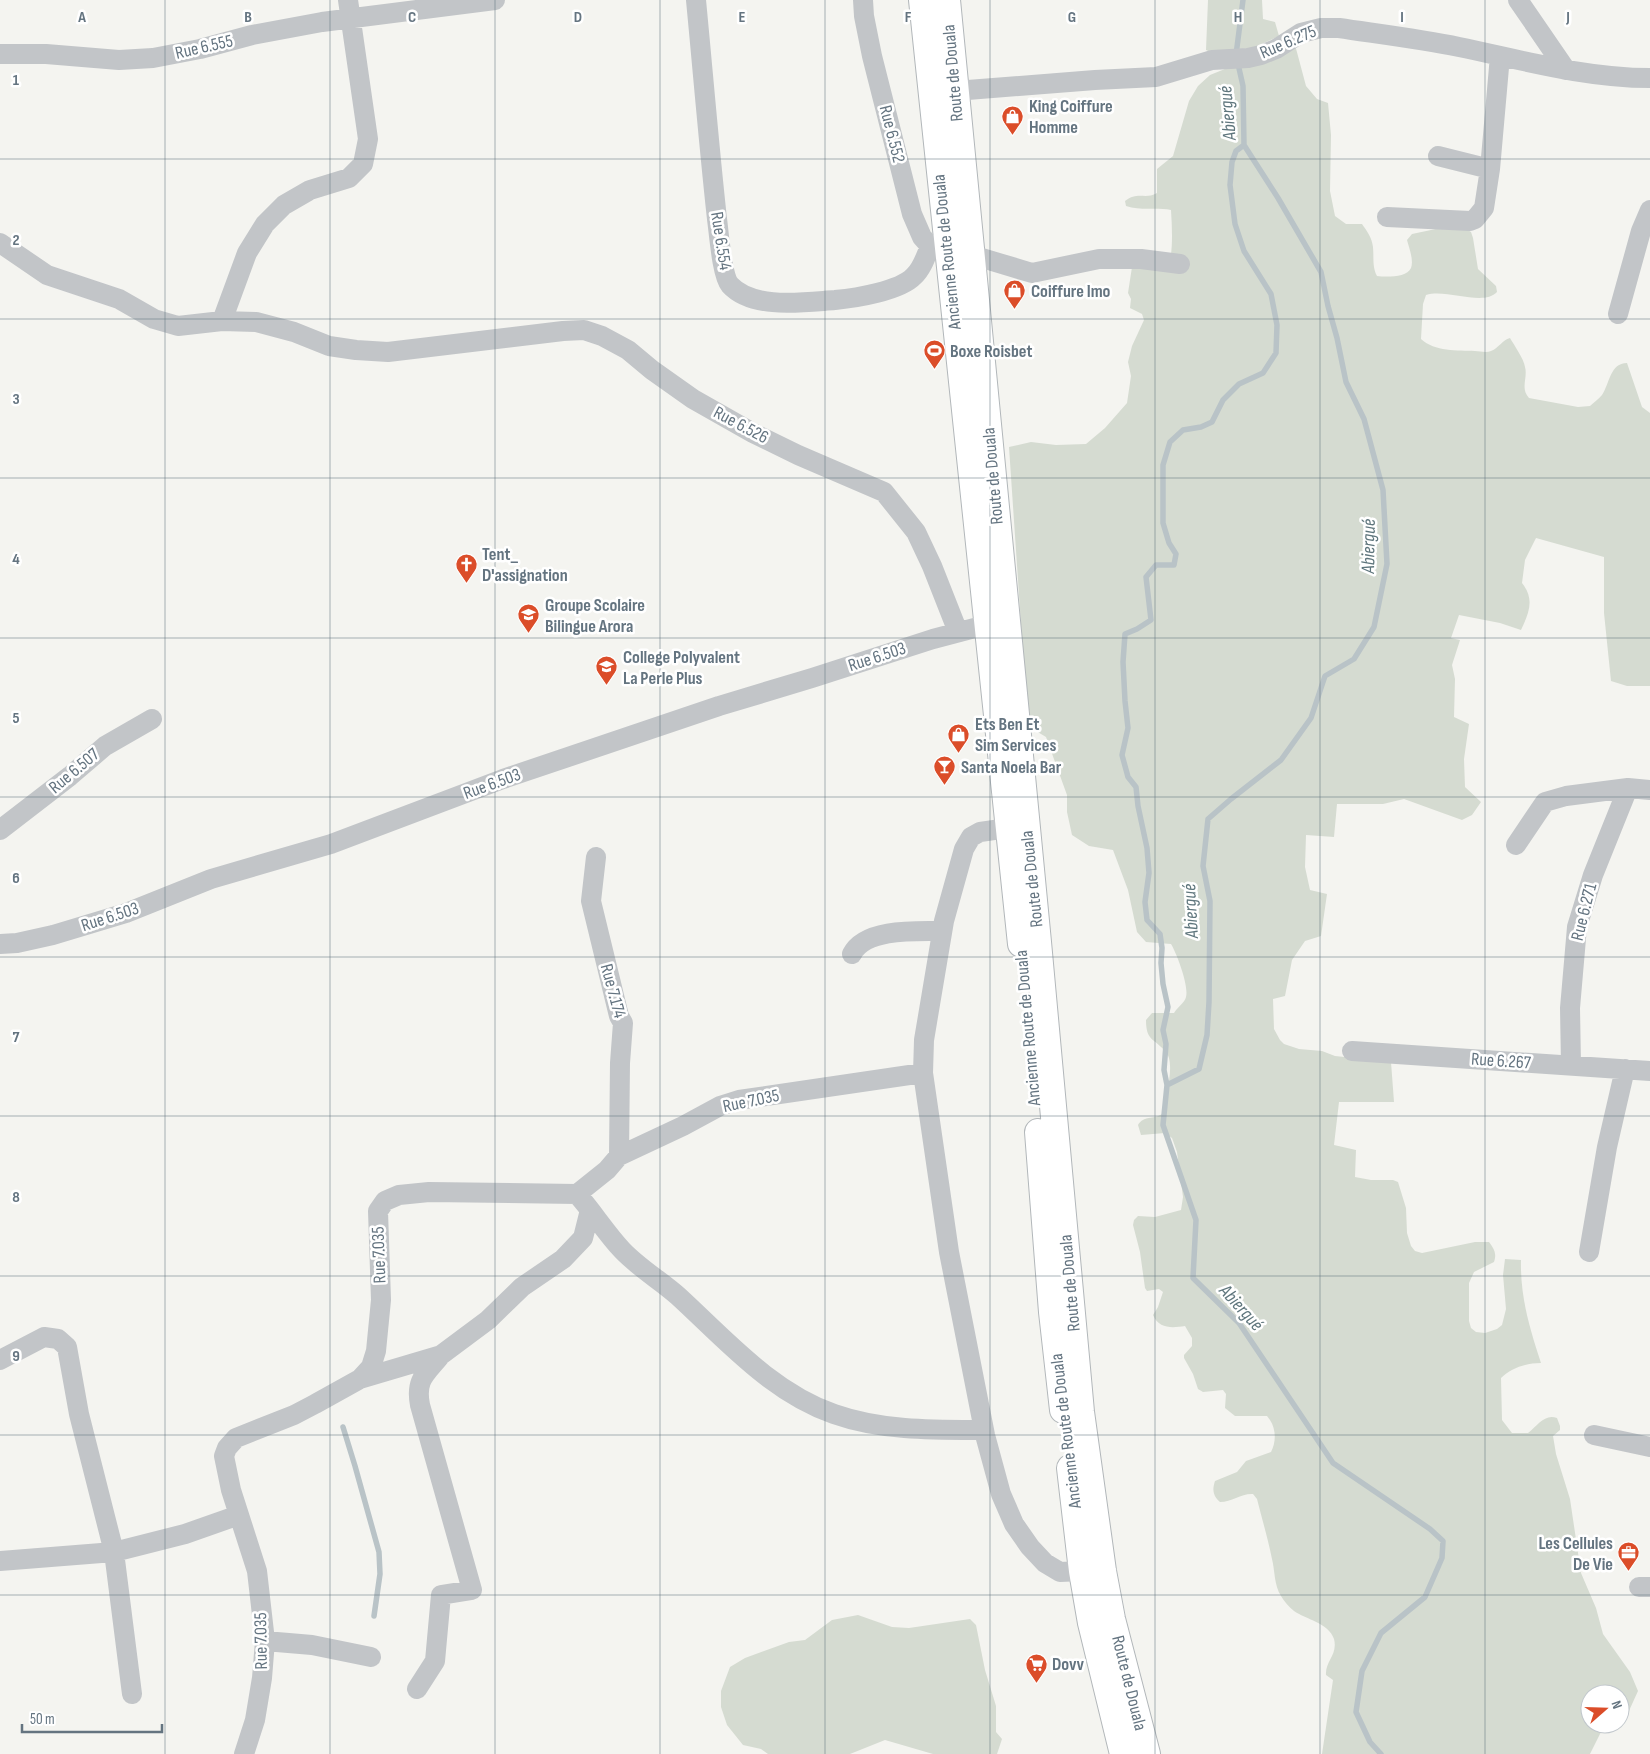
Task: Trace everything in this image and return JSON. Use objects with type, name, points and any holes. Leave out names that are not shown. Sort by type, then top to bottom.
[{"type":"main road","name":"Ancienne Route de Douala","points":[[922,0],[939,248],[986,626],[1021,946],[1052,1312],[1082,1572],[1102,1621],[1123,1754]]},
{"type":"main road","name":"Route de Douala","points":[[947,0],[954,91],[972,255],[1040,962],[1081,1412],[1103,1571],[1102,1621],[1147,1754]]},
{"type":"street","name":"Rue 6.555","points":[[0,54],[46,54],[118,60],[153,58],[200,49],[349,9],[495,0]]},
{"type":"street","name":"Rue 6.554","points":[[696,0],[719,232],[724,273],[729,284],[738,292],[757,301],[799,302],[846,299],[903,284],[915,276],[939,248]]},
{"type":"street","name":"Rue 6.552","points":[[863,0],[864,16],[872,56],[912,214],[922,237],[939,248]]},
{"type":"street","points":[[1518,0],[1566,70]]},
{"type":"street","points":[[222,321],[247,253],[265,224],[284,205],[310,190],[349,178],[363,164],[368,140],[349,9]]},
{"type":"street","name":"Rue 6.275","points":[[954,91],[1156,77],[1212,60],[1248,58],[1261,55],[1276,49],[1301,33],[1320,28],[1339,28],[1458,47],[1566,70],[1607,76],[1650,78]]},
{"type":"street","points":[[1387,217],[1470,220],[1475,219],[1484,208],[1490,169],[1500,56]]},
{"type":"street","points":[[1438,156],[1490,169]]},
{"type":"street","points":[[1618,314],[1641,231],[1650,210]]},
{"type":"street","name":"Rue 6.526","points":[[0,243],[47,275],[119,300],[154,319],[178,326],[222,321],[256,322],[294,332],[329,346],[388,352],[563,331],[584,330],[602,336],[628,350],[652,370],[693,399],[752,433],[884,492],[916,532],[932,566],[958,632]]},
{"type":"street","points":[[939,248],[972,255],[1032,273],[1099,259],[1141,259],[1180,264]]},
{"type":"street","name":"Rue 6.503","points":[[0,944],[17,943],[53,935],[126,913],[211,879],[331,844],[602,745],[719,706],[958,632],[986,626]]},
{"type":"street","name":"Rue 6.507","points":[[0,830],[70,776],[105,746],[152,719]]},
{"type":"street","points":[[1516,845],[1544,802],[1566,796],[1628,788],[1650,790]]},
{"type":"street","name":"Rue 6.271","points":[[1571,1065],[1570,1008],[1577,927],[1594,875],[1628,788]]},
{"type":"street","points":[[1008,828],[980,832],[971,837],[964,849],[950,892],[942,931],[924,1040],[923,1072],[949,1252],[984,1430],[1000,1494],[1014,1524],[1045,1564],[1060,1572],[1082,1572]]},
{"type":"street","name":"Rue 7.174","points":[[596,857],[591,901],[619,1016],[623,1023],[620,1063],[619,1156]]},
{"type":"street","points":[[852,954],[855,948],[870,939],[891,932],[942,931]]},
{"type":"street","name":"Rue 6.267","points":[[1352,1051],[1650,1071]]},
{"type":"street","points":[[1589,1252],[1607,1147],[1625,1069]]},
{"type":"street","name":"Rue 7.035","points":[[244,1754],[255,1720],[262,1678],[265,1642],[257,1572],[231,1490],[224,1456],[227,1448],[236,1438],[294,1415],[360,1380],[371,1367],[376,1351],[381,1300],[378,1211],[385,1201],[399,1195],[429,1192],[577,1194],[607,1170],[619,1156],[683,1126],[720,1106],[738,1100],[923,1072]]},
{"type":"street","points":[[577,1194],[622,1250],[676,1295],[732,1349],[794,1396],[834,1414],[871,1424],[923,1429],[984,1430]]},
{"type":"street","points":[[583,1238],[590,1210]]},
{"type":"street","points":[[417,1688],[436,1661],[441,1595],[472,1590],[422,1414],[418,1391],[421,1380],[441,1355],[488,1320],[522,1287],[563,1259],[583,1238],[604,1227]]},
{"type":"street","points":[[0,1360],[44,1338],[58,1339],[67,1347],[79,1414],[114,1552],[132,1694]]},
{"type":"street","points":[[360,1380],[441,1355]]},
{"type":"street","points":[[1594,1435],[1650,1447]]},
{"type":"street","points":[[0,1561],[114,1552],[186,1534],[239,1515]]},
{"type":"street","points":[[265,1642],[312,1646],[370,1657]]},
{"type":"shaded area","points":[[1208,0],[1262,0],[1263,19],[1275,22],[1279,36],[1253,48],[1210,52],[1206,50]]},
{"type":"shaded area","points":[[1294,41],[1306,86],[1317,99],[1328,103],[1331,135],[1330,191],[1335,216],[1346,224],[1362,224],[1372,244],[1375,273],[1377,276],[1395,276],[1409,271],[1412,261],[1407,240],[1412,234],[1450,226],[1463,227],[1471,232],[1478,269],[1496,286],[1497,292],[1483,298],[1434,293],[1426,295],[1423,304],[1421,339],[1439,348],[1489,352],[1510,338],[1524,364],[1526,371],[1525,390],[1529,398],[1578,407],[1590,406],[1598,399],[1605,390],[1611,374],[1617,366],[1627,363],[1642,407],[1650,413],[1650,686],[1627,686],[1611,681],[1604,613],[1604,557],[1536,538],[1525,560],[1522,583],[1530,600],[1521,630],[1500,623],[1459,615],[1451,638],[1460,640],[1452,665],[1455,679],[1454,717],[1469,724],[1464,759],[1465,787],[1481,802],[1472,815],[1462,820],[1404,799],[1383,804],[1337,804],[1334,837],[1306,835],[1305,867],[1310,890],[1327,894],[1321,936],[1305,941],[1292,960],[1285,996],[1273,999],[1274,1029],[1284,1044],[1299,1049],[1322,1051],[1335,1056],[1391,1062],[1394,1102],[1339,1102],[1334,1145],[1356,1150],[1355,1177],[1398,1182],[1406,1208],[1407,1233],[1411,1246],[1415,1251],[1422,1253],[1475,1242],[1489,1242],[1495,1251],[1494,1262],[1474,1272],[1469,1283],[1469,1321],[1471,1328],[1476,1332],[1485,1333],[1502,1325],[1506,1309],[1503,1275],[1505,1259],[1521,1260],[1524,1300],[1541,1363],[1519,1367],[1509,1371],[1501,1378],[1502,1420],[1512,1433],[1528,1433],[1545,1419],[1549,1417],[1557,1418],[1560,1430],[1553,1436],[1556,1454],[1570,1499],[1581,1573],[1596,1608],[1603,1634],[1630,1672],[1638,1691],[1630,1709],[1630,1684],[1580,1684],[1580,1734],[1600,1734],[1590,1754],[1322,1754],[1333,1680],[1326,1675],[1326,1670],[1333,1654],[1334,1639],[1322,1625],[1294,1611],[1281,1596],[1276,1583],[1257,1499],[1253,1494],[1220,1502],[1214,1493],[1215,1481],[1237,1472],[1246,1461],[1271,1452],[1275,1438],[1274,1429],[1267,1416],[1235,1416],[1225,1408],[1226,1394],[1223,1390],[1203,1392],[1198,1389],[1193,1374],[1184,1358],[1184,1355],[1192,1346],[1192,1338],[1185,1326],[1166,1326],[1156,1320],[1153,1315],[1163,1292],[1159,1289],[1147,1291],[1145,1288],[1140,1252],[1133,1225],[1134,1220],[1138,1216],[1155,1217],[1181,1210],[1183,1197],[1177,1152],[1172,1138],[1165,1133],[1141,1135],[1138,1125],[1143,1120],[1162,1114],[1170,1073],[1169,1058],[1162,1047],[1149,1036],[1146,1020],[1152,1013],[1174,1013],[1186,997],[1184,978],[1171,944],[1146,942],[1137,932],[1128,890],[1113,850],[1089,846],[1072,835],[1067,812],[1067,795],[1046,737],[1031,728],[1023,654],[1009,447],[1031,442],[1056,445],[1086,444],[1105,428],[1127,403],[1131,376],[1128,362],[1132,346],[1144,320],[1142,314],[1130,308],[1131,299],[1128,293],[1132,267],[1170,261],[1172,236],[1171,210],[1131,207],[1126,206],[1125,201],[1138,196],[1149,196],[1157,193],[1157,169],[1173,156],[1189,101],[1198,86],[1210,75]]},
{"type":"shaded area","points":[[858,1615],[892,1627],[909,1628],[970,1619],[976,1625],[985,1670],[996,1706],[996,1732],[1002,1739],[997,1754],[933,1754],[885,1740],[850,1754],[768,1754],[761,1749],[743,1745],[727,1725],[721,1707],[721,1691],[730,1667],[745,1658],[789,1642],[805,1640],[832,1620]]},
{"type":"waterway","name":"Abiergué","points":[[1243,0],[1236,55],[1243,86],[1244,145],[1278,198],[1321,272],[1346,382],[1364,419],[1383,490],[1387,564],[1374,627],[1354,659],[1325,676],[1311,718],[1281,760],[1208,819],[1203,866],[1210,901],[1207,1035],[1199,1069],[1167,1085],[1163,1125],[1196,1220],[1193,1278],[1239,1323],[1333,1463],[1430,1529],[1443,1541],[1442,1558],[1425,1597],[1381,1633],[1362,1671],[1356,1712],[1370,1742],[1381,1754]]},
{"type":"waterway","points":[[1167,1085],[1164,1070],[1166,1044],[1163,1030],[1168,1007],[1163,984],[1162,948],[1160,934],[1147,920],[1145,902],[1149,873],[1147,848],[1136,787],[1128,777],[1122,755],[1128,728],[1123,662],[1125,634],[1151,620],[1146,577],[1156,565],[1174,565],[1176,554],[1169,543],[1163,523],[1163,465],[1170,442],[1183,430],[1201,427],[1212,422],[1223,400],[1239,384],[1263,373],[1276,353],[1277,325],[1271,294],[1244,251],[1235,224],[1230,185],[1232,162],[1236,151],[1244,145]]},
{"type":"waterway","points":[[343,1427],[379,1552],[380,1574],[374,1616]]},
{"type":"place","name":"King Coiffure Homme","points":[[1013,135]]},
{"type":"place","name":"Coiffure Imo","points":[[1015,310]]},
{"type":"place","name":"Boxe Roisbet","points":[[934,370]]},
{"type":"place","name":"Tent_ D'assignation","points":[[466,583]]},
{"type":"place","name":"Groupe Scolaire Bilingue Arora","points":[[529,634]]},
{"type":"place","name":"College Polyvalent La Perle Plus","points":[[607,686]]},
{"type":"place","name":"Ets Ben Et Sim Services","points":[[959,753]]},
{"type":"place","name":"Santa Noela Bar","points":[[945,786]]},
{"type":"place","name":"Les Cellules De Vie","points":[[1629,1572]]},
{"type":"place","name":"Dovv","points":[[1036,1683]]}]
